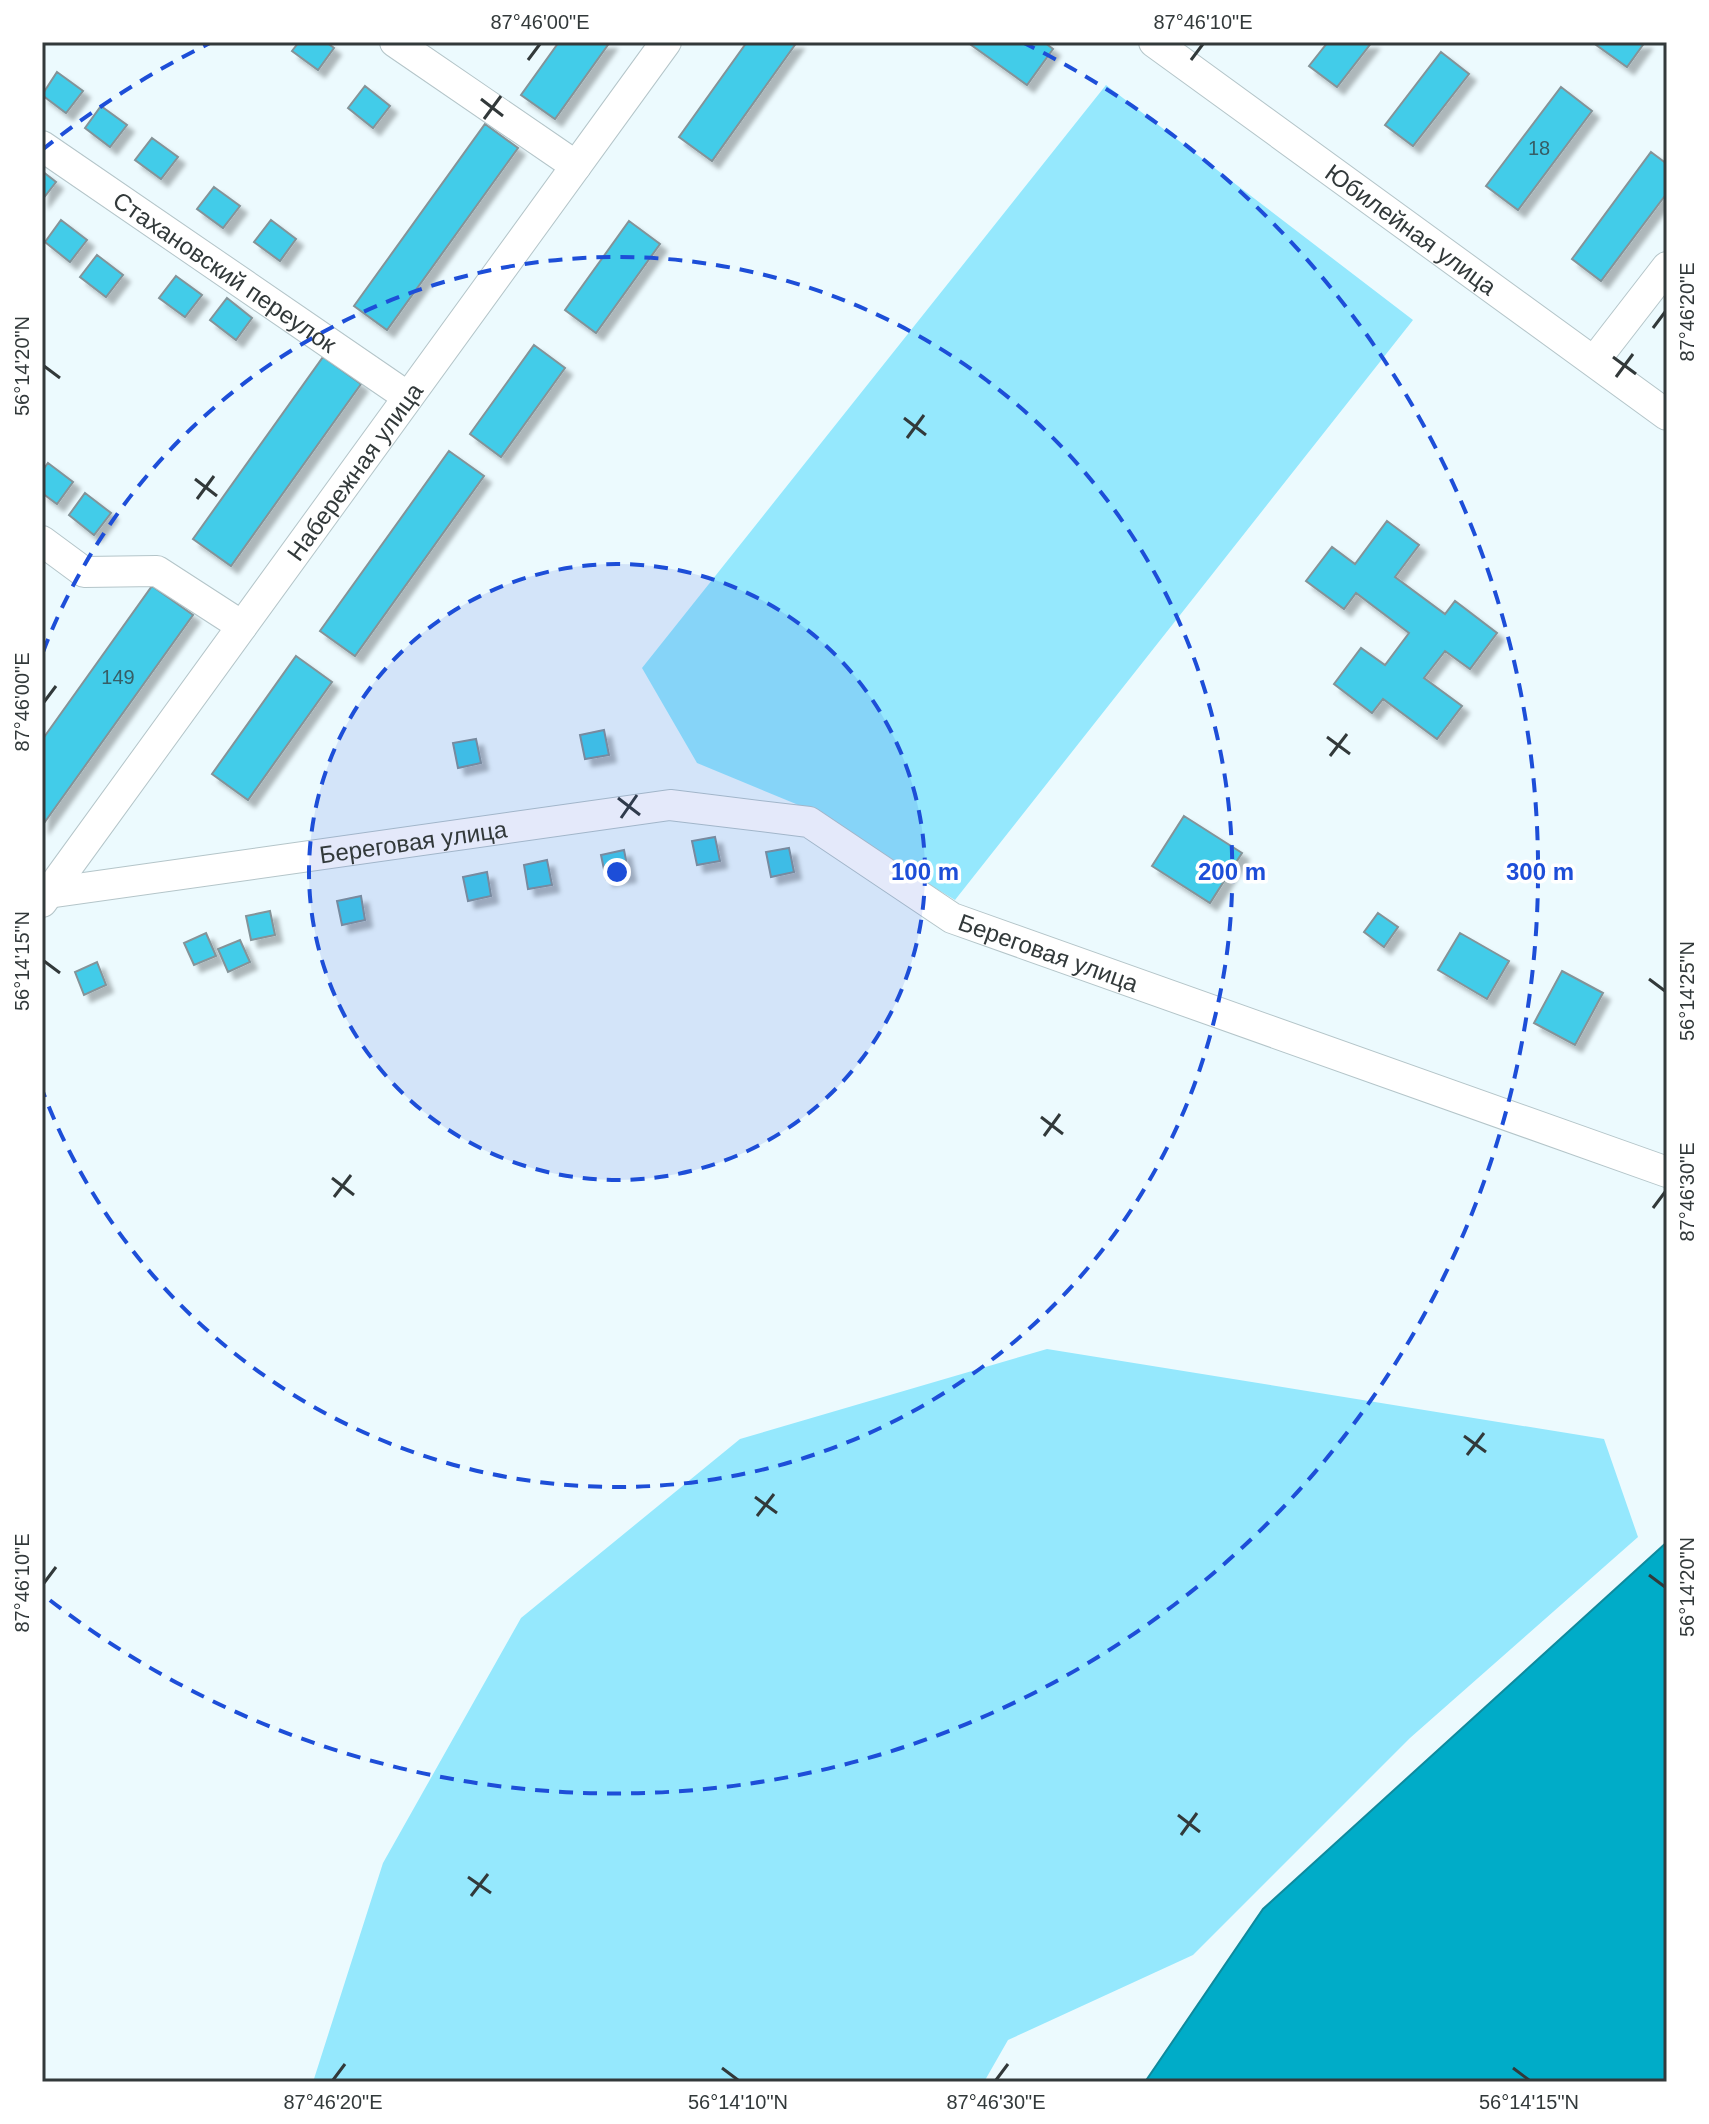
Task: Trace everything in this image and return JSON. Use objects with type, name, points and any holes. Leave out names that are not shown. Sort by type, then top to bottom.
[{"type":"street","points":[[395,42],[576,166]]},
{"type":"street","name":"Набережная улица","points":[[44,895],[666,42]]},
{"type":"street","name":"Юбилейная улица","points":[[1154,42],[1667,415]]},
{"type":"street","name":"Стахановский переулок","points":[[42,146],[408,397]]},
{"type":"street","points":[[1595,360],[1667,267]]},
{"type":"street","points":[[42,541],[84,572],[157,571],[242,626]]},
{"type":"street","name":"Береговая улица","points":[[44,895],[670,805],[809,822],[952,918],[1667,1172]]},
{"type":"shaded area","points":[[1106,85],[1413,320],[955,900],[796,804],[697,763],[642,668]]},
{"type":"shaded area","points":[[1047,1349],[1604,1439],[1638,1537],[1410,1738],[1193,1955],[1008,2040],[984,2082],[313,2082],[383,1863],[521,1618],[740,1439]]},
{"type":"shaded area","points":[[1667,1542],[1667,2082],[1145,2082],[1263,1909]]},
{"type":"building","points":[[299,42],[326,42],[334,48],[318,70],[292,51]]},
{"type":"building","points":[[559,42],[610,42],[555,119],[521,95]]},
{"type":"building","points":[[747,42],[797,42],[712,161],[679,137]]},
{"type":"building","points":[[967,42],[1044,42],[1053,49],[1027,85]]},
{"type":"building","points":[[1328,42],[1372,42],[1337,87],[1309,66]]},
{"type":"building","points":[[1592,42],[1645,42],[1627,67]]},
{"type":"building","points":[[1441,52],[1469,74],[1413,146],[1385,125]]},
{"type":"building","points":[[57,72],[83,91],[66,113],[42,95]]},
{"type":"building","points":[[365,86],[390,106],[373,128],[348,108]]},
{"type":"building","points":[[1561,87],[1592,111],[1518,210],[1486,186]]},
{"type":"building","points":[[101,106],[127,125],[110,147],[85,128]]},
{"type":"building","points":[[485,124],[518,148],[387,330],[354,306]]},
{"type":"building","points":[[152,138],[178,157],[161,179],[135,160]]},
{"type":"building","points":[[1651,152],[1667,164],[1667,193],[1601,281],[1572,259]]},
{"type":"building","points":[[42,171],[56,182],[42,200]]},
{"type":"building","points":[[214,187],[240,206],[223,228],[197,209]]},
{"type":"building","points":[[61,220],[87,240],[70,262],[45,242]]},
{"type":"building","points":[[271,220],[296,239],[280,261],[254,242]]},
{"type":"building","points":[[629,221],[660,244],[596,333],[565,310]]},
{"type":"building","points":[[97,255],[123,275],[106,297],[80,277]]},
{"type":"building","points":[[176,276],[202,295],[185,317],[159,298]]},
{"type":"building","points":[[227,298],[252,318],[236,340],[210,320]]},
{"type":"building","points":[[534,345],[565,368],[501,457],[470,434]]},
{"type":"building","points":[[323,357],[361,384],[231,566],[193,539]]},
{"type":"building","points":[[449,451],[484,476],[355,656],[320,631]]},
{"type":"building","points":[[48,463],[73,482],[57,504],[42,493],[42,471]]},
{"type":"building","points":[[85,493],[111,513],[94,535],[69,515]]},
{"type":"building","points":[[1387,521],[1419,545],[1395,577],[1445,614],[1455,601],[1497,633],[1470,669],[1445,651],[1424,678],[1462,706],[1437,739],[1383,699],[1372,713],[1334,684],[1361,648],[1385,665],[1409,633],[1356,593],[1344,609],[1306,581],[1332,547],[1355,564]]},
{"type":"building","points":[[152,586],[193,615],[42,826],[42,740]]},
{"type":"building","points":[[296,656],[332,682],[248,800],[212,774]]},
{"type":"building","points":[[604,730],[609,755],[585,759],[580,735]]},
{"type":"building","points":[[476,739],[481,763],[458,768],[453,743]]},
{"type":"building","points":[[1184,816],[1242,853],[1210,903],[1152,866]]},
{"type":"building","points":[[715,837],[720,861],[697,865],[692,841]]},
{"type":"building","points":[[789,848],[794,872],[771,877],[766,852]]},
{"type":"building","points":[[624,850],[629,875],[606,879],[601,855]]},
{"type":"building","points":[[547,860],[552,885],[528,889],[524,865]]},
{"type":"building","points":[[487,872],[491,896],[468,901],[463,877]]},
{"type":"building","points":[[361,896],[365,920],[342,925],[337,901]]},
{"type":"building","points":[[270,911],[275,935],[251,940],[246,916]]},
{"type":"building","points":[[1378,913],[1398,927],[1384,947],[1364,932]]},
{"type":"building","points":[[206,933],[216,956],[194,965],[184,943]]},
{"type":"building","points":[[1460,933],[1509,961],[1487,999],[1438,970]]},
{"type":"building","points":[[240,940],[250,962],[228,972],[218,949]]},
{"type":"building","points":[[97,962],[106,985],[84,995],[75,972]]},
{"type":"building","points":[[1562,971],[1603,993],[1575,1045],[1534,1023]]}]
